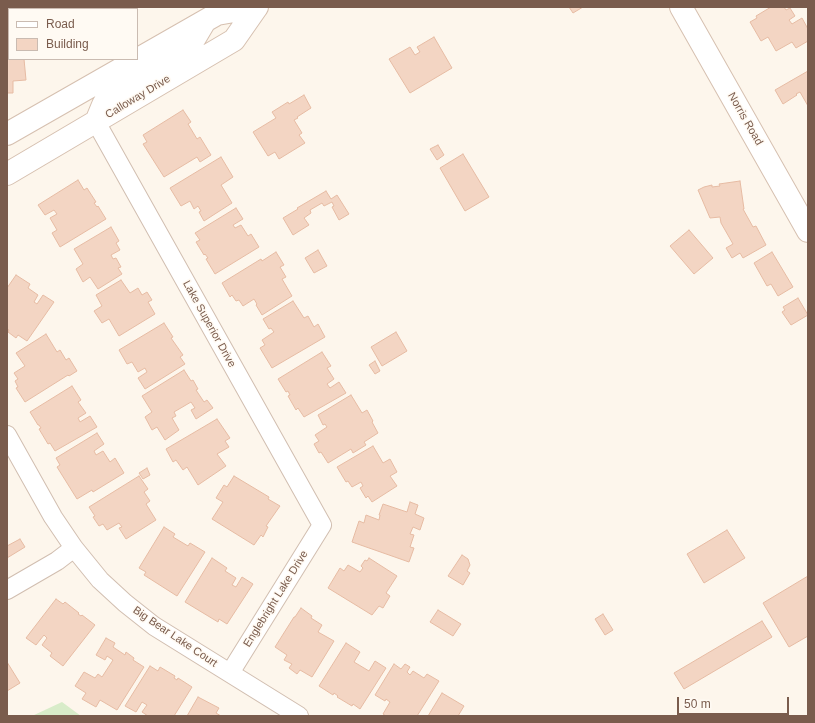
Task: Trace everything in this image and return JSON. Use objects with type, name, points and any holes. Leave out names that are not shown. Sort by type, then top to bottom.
[{"type":"main road","name":"Calloway Drive","points":[[138,59],[217,14],[257,7]]},
{"type":"main road","name":"Calloway Drive","points":[[7,174],[234,40],[257,7]]},
{"type":"main road","name":"Norris Road","points":[[681,7],[808,231]]},
{"type":"main road","points":[[96,122],[107,98],[190,48],[205,20]]},
{"type":"main road","name":"Calloway Drive","points":[[7,134],[136,60]]},
{"type":"street","name":"Lake Superior Drive","points":[[96,122],[322,525]]},
{"type":"street","name":"Big Bear Lake Court","points":[[7,435],[53,517],[74,548],[100,580],[125,603],[154,626],[299,716]]},
{"type":"street","name":"Englebright Lake Drive","points":[[230,673],[322,525]]},
{"type":"street","points":[[7,590],[57,561],[74,548]]},
{"type":"green space","points":[[62,702],[81,716],[32,716]]},
{"type":"building","points":[[75,7],[123,7],[122,8]]},
{"type":"building","points":[[569,7],[583,7],[573,13]]},
{"type":"building","points":[[771,7],[784,7],[786,10],[790,8],[795,16],[789,20],[792,24],[802,18],[808,29],[808,41],[796,48],[792,42],[776,51],[768,37],[761,41],[750,22],[757,18],[756,16]]},
{"type":"building","points":[[434,37],[452,68],[410,93],[389,59],[410,47],[415,55],[420,52],[417,47]]},
{"type":"building","points":[[8,40],[8,60],[24,60],[26,80],[13,81],[13,93],[7,93]]},
{"type":"building","points":[[808,71],[808,106],[800,92],[783,104],[775,90]]},
{"type":"building","points":[[304,95],[311,108],[294,120],[302,133],[299,135],[305,143],[279,159],[275,152],[268,156],[253,132],[276,118],[272,112],[288,102],[289,104]]},
{"type":"building","points":[[183,110],[191,122],[188,124],[197,139],[200,137],[211,155],[200,162],[197,157],[164,177],[143,144],[147,142],[143,135]]},
{"type":"building","points":[[438,145],[444,155],[437,160],[430,149]]},
{"type":"building","points":[[463,154],[489,197],[465,211],[440,168]]},
{"type":"building","points":[[221,157],[233,177],[221,185],[232,203],[204,221],[199,212],[201,211],[198,206],[194,209],[190,201],[181,206],[170,188]]},
{"type":"building","points":[[78,180],[84,190],[87,188],[96,202],[94,203],[97,207],[98,206],[106,219],[60,247],[52,233],[57,230],[50,218],[57,214],[54,210],[45,215],[38,205]]},
{"type":"building","points":[[740,181],[743,209],[753,227],[756,226],[766,245],[743,258],[740,253],[732,258],[726,248],[733,244],[721,223],[720,217],[710,218],[698,190],[712,185],[712,187],[720,186],[719,184]]},
{"type":"building","points":[[326,191],[331,199],[337,195],[349,214],[339,220],[332,207],[334,206],[332,202],[324,206],[322,203],[310,210],[311,213],[304,218],[309,225],[293,235],[283,218]]},
{"type":"building","points":[[236,208],[243,219],[233,225],[235,228],[241,225],[248,236],[251,234],[259,247],[215,274],[206,259],[208,258],[205,254],[204,255],[196,242],[200,240],[195,233]]},
{"type":"building","points":[[111,227],[119,241],[116,243],[120,250],[111,255],[113,259],[116,258],[121,267],[118,268],[122,274],[98,289],[90,277],[83,282],[76,269],[83,264],[74,249]]},
{"type":"building","points":[[689,230],[713,258],[694,274],[670,246]]},
{"type":"building","points":[[318,250],[327,266],[314,273],[305,258]]},
{"type":"building","points":[[276,252],[284,265],[280,267],[286,277],[282,279],[292,296],[262,315],[254,299],[243,306],[239,300],[236,301],[232,295],[230,297],[222,283],[261,259],[262,261]]},
{"type":"building","points":[[772,252],[793,287],[778,296],[771,284],[767,286],[754,263]]},
{"type":"building","points":[[16,275],[30,284],[28,288],[38,295],[34,302],[37,304],[43,295],[54,302],[27,341],[18,335],[16,338],[8,332],[9,330],[7,329],[7,288]]},
{"type":"building","points":[[121,280],[130,293],[138,288],[142,295],[147,292],[152,300],[148,302],[155,314],[119,336],[109,319],[102,323],[94,311],[102,306],[96,295]]},
{"type":"building","points":[[798,298],[808,315],[791,325],[782,312],[785,310],[783,307]]},
{"type":"building","points":[[293,301],[304,318],[308,316],[314,327],[318,324],[325,337],[272,368],[260,348],[265,345],[262,340],[274,332],[271,328],[269,329],[263,319]]},
{"type":"building","points":[[164,323],[173,337],[171,338],[183,355],[180,357],[185,364],[145,389],[138,378],[147,372],[145,368],[138,372],[132,362],[127,364],[119,350]]},
{"type":"building","points":[[396,332],[407,351],[382,366],[371,347]]},
{"type":"building","points":[[46,334],[57,352],[60,350],[66,360],[69,358],[77,371],[25,402],[16,388],[18,387],[15,381],[18,379],[14,373],[25,366],[16,353]]},
{"type":"building","points":[[322,352],[331,366],[327,368],[334,379],[327,384],[330,388],[339,382],[346,393],[304,417],[298,408],[296,410],[288,396],[290,395],[288,391],[286,392],[278,379]]},
{"type":"building","points":[[375,361],[380,371],[375,374],[369,365]]},
{"type":"building","points":[[184,370],[191,381],[193,380],[198,389],[196,390],[204,402],[207,400],[213,408],[196,419],[191,410],[195,408],[191,402],[174,412],[176,416],[172,418],[179,430],[165,440],[157,427],[152,430],[145,417],[152,412],[142,396]]},
{"type":"building","points":[[72,386],[81,400],[78,402],[86,413],[78,418],[80,422],[90,416],[97,427],[55,451],[50,443],[48,444],[39,429],[41,428],[30,412]]},
{"type":"building","points":[[351,395],[362,413],[367,410],[378,433],[364,442],[366,445],[353,453],[351,449],[328,463],[321,452],[319,453],[314,444],[319,441],[315,435],[327,427],[325,424],[323,425],[318,415]]},
{"type":"building","points":[[217,419],[230,438],[225,441],[229,447],[217,454],[226,466],[198,485],[187,467],[183,470],[176,460],[173,462],[166,449]]},
{"type":"building","points":[[97,433],[104,444],[94,451],[96,455],[103,451],[110,462],[115,458],[124,473],[93,492],[92,490],[77,499],[57,467],[60,465],[56,458]]},
{"type":"building","points":[[373,446],[383,463],[390,459],[397,472],[390,476],[397,486],[372,502],[368,496],[366,498],[360,488],[363,486],[361,482],[352,487],[348,481],[346,482],[337,467]]},
{"type":"building","points":[[147,468],[150,475],[143,479],[139,473]]},
{"type":"building","points":[[139,476],[148,489],[144,492],[150,501],[146,504],[156,520],[126,539],[119,528],[122,527],[119,523],[107,530],[103,524],[99,526],[89,507]]},
{"type":"building","points":[[234,476],[269,497],[268,499],[280,506],[266,526],[268,527],[263,537],[261,535],[254,545],[212,519],[223,502],[216,498],[224,485],[227,487]]},
{"type":"building","points":[[410,502],[418,505],[415,514],[424,518],[420,530],[413,527],[410,534],[414,535],[410,547],[414,548],[409,562],[352,542],[359,521],[364,523],[366,515],[379,520],[379,515],[383,504],[407,512]]},
{"type":"building","points":[[164,527],[175,534],[173,537],[188,546],[190,543],[205,552],[177,596],[144,575],[146,572],[139,568]]},
{"type":"building","points":[[727,530],[745,558],[704,583],[687,554]]},
{"type":"building","points":[[20,539],[25,547],[7,558],[7,546]]},
{"type":"building","points":[[462,555],[468,559],[470,565],[467,571],[470,573],[463,585],[448,576]]},
{"type":"building","points":[[212,558],[227,568],[225,571],[236,578],[232,585],[236,587],[242,577],[253,584],[227,624],[219,619],[218,622],[185,602]]},
{"type":"building","points":[[369,558],[397,576],[386,593],[390,596],[383,608],[379,606],[372,615],[328,588],[340,568],[344,571],[348,565],[360,572],[363,568],[361,566],[365,560],[367,561]]},
{"type":"building","points":[[808,576],[808,636],[789,647],[763,603]]},
{"type":"building","points":[[56,599],[63,604],[65,602],[79,613],[78,614],[81,616],[82,615],[95,625],[63,666],[50,656],[52,653],[42,645],[47,638],[44,635],[36,645],[26,638]]},
{"type":"building","points":[[301,608],[312,616],[311,618],[322,625],[318,632],[334,641],[312,677],[300,670],[297,674],[289,668],[292,664],[284,660],[287,655],[275,647]]},
{"type":"building","points":[[438,610],[461,624],[453,636],[430,622]]},
{"type":"building","points":[[603,614],[613,630],[605,635],[595,619]]},
{"type":"building","points":[[762,621],[772,637],[684,689],[674,673]]},
{"type":"building","points":[[106,638],[115,643],[113,647],[125,655],[126,652],[134,658],[133,660],[144,667],[117,710],[100,700],[96,707],[82,699],[86,693],[75,686],[84,672],[95,678],[98,674],[102,677],[113,660],[107,656],[105,660],[96,655]]},
{"type":"building","points":[[346,643],[360,652],[354,662],[369,671],[375,661],[386,668],[360,709],[353,704],[352,706],[337,697],[338,696],[334,693],[333,695],[319,686]]},
{"type":"building","points":[[7,662],[20,683],[7,691]]},
{"type":"building","points":[[394,664],[401,669],[405,664],[410,667],[407,672],[410,675],[413,671],[424,678],[427,674],[439,681],[417,716],[386,716],[383,714],[390,702],[386,699],[385,701],[375,695]]},
{"type":"building","points":[[150,666],[158,671],[160,667],[175,676],[174,678],[177,680],[178,678],[192,687],[174,716],[148,716],[142,712],[147,705],[142,702],[136,712],[125,706]]},
{"type":"building","points":[[442,693],[464,706],[458,716],[428,716]]},
{"type":"building","points":[[198,697],[219,708],[216,713],[221,716],[187,716]]}]
